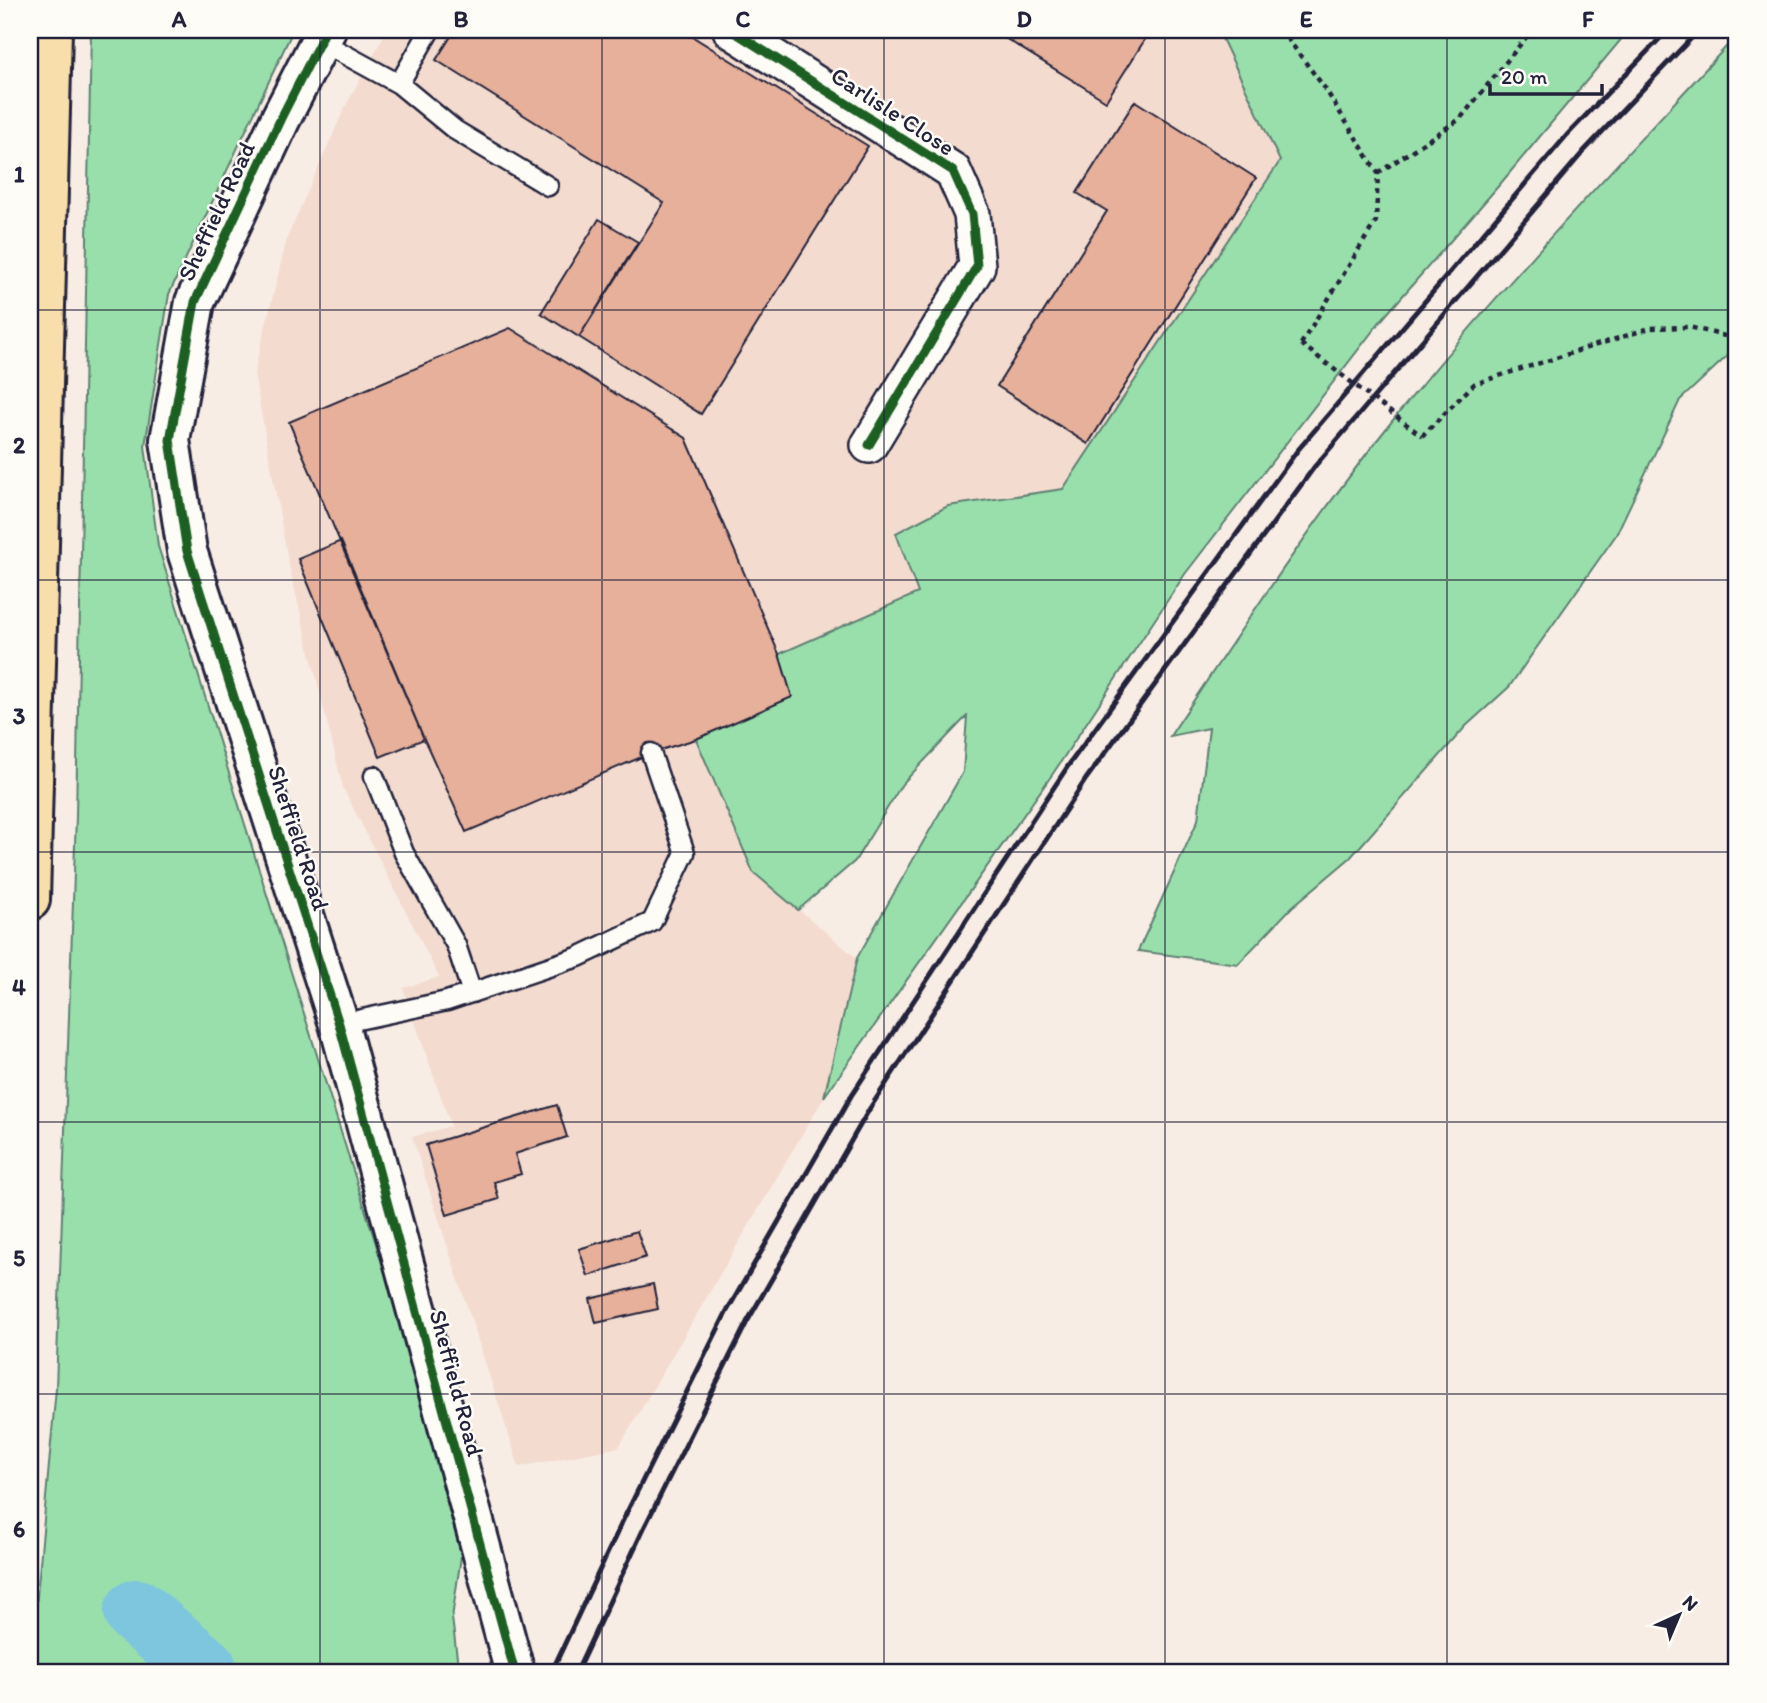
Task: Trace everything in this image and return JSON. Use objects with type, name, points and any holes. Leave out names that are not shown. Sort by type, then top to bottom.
[{"type":"highway","points":[[30,900],[52,30]]},
{"type":"main road","name":"Sheffield Road","points":[[323,35],[195,302],[170,440],[187,551],[339,1024],[515,1673]]},
{"type":"street","name":"Carlisle Close","points":[[731,30],[953,172],[972,214],[976,266],[869,445]]},
{"type":"lane","points":[[399,84],[430,30]]},
{"type":"lane","points":[[323,35],[399,84],[455,130],[548,186]]},
{"type":"lane","points":[[339,1024],[447,1001],[472,993],[578,957],[652,922],[685,853],[651,752]]},
{"type":"lane","points":[[374,776],[404,853],[456,945],[472,993]]},
{"type":"path","points":[[1282,30],[1324,88],[1378,173],[1377,221],[1301,344],[1422,436],[1474,384],[1650,328],[1689,327],[1737,339]]},
{"type":"path","points":[[1378,173],[1460,119],[1532,30]]},
{"type":"shaded area","points":[[387,30],[1218,30],[1280,161],[1063,489],[948,506],[896,534],[918,593],[780,654],[792,697],[697,739],[753,872],[857,958],[824,1097],[619,1447],[519,1467],[412,1137],[451,1126],[403,988],[439,977],[343,788],[289,566],[254,373],[287,238],[345,107]]},
{"type":"green space","points":[[91,30],[293,30],[169,294],[145,446],[158,546],[465,1529],[452,1618],[459,1673],[30,1673],[56,1388],[76,816]]},
{"type":"green space","points":[[1218,30],[1629,30],[1379,323],[1185,574],[1054,772],[824,1097],[857,958],[963,772],[967,716],[902,784],[855,861],[798,910],[753,872],[696,739],[792,697],[779,654],[918,593],[896,533],[948,506],[1063,489],[1280,161]]},
{"type":"green space","points":[[1737,35],[1737,347],[1680,400],[1616,535],[1509,687],[1466,726],[1350,858],[1292,907],[1238,964],[1138,951],[1198,820],[1209,728],[1170,736],[1308,533],[1397,415],[1521,270]]},
{"type":"building","points":[[455,30],[682,30],[868,146],[701,414],[579,337],[664,203],[436,60]]},
{"type":"building","points":[[992,30],[1151,30],[1106,101]]},
{"type":"building","points":[[1135,101],[1256,178],[1088,444],[997,386],[1107,211],[1077,193]]},
{"type":"building","points":[[599,219],[638,242],[579,337],[541,313]]},
{"type":"building","points":[[510,328],[686,438],[779,654],[792,697],[696,739],[651,753],[466,832],[289,422]]},
{"type":"building","points":[[341,541],[424,739],[380,757],[298,559]]},
{"type":"building","points":[[557,1105],[567,1137],[515,1154],[521,1174],[494,1182],[499,1199],[447,1215],[426,1145]]},
{"type":"building","points":[[637,1231],[646,1257],[588,1276],[579,1249]]},
{"type":"building","points":[[653,1284],[658,1309],[596,1323],[590,1299]]},
{"type":"waterway","points":[[137,1612],[204,1669],[205,1673]]},
{"type":"railway","points":[[551,1673],[624,1518],[727,1311],[851,1096],[1068,766],[1297,451],[1567,135],[1668,30]]},
{"type":"railway","points":[[576,1673],[644,1528],[747,1322],[870,1108],[1086,779],[1315,466],[1584,151],[1699,30]]},
{"type":"cycle path","points":[[326,30],[281,118],[195,302],[170,440],[187,551],[339,1024],[515,1673]]},
{"type":"cycle path","points":[[731,30],[953,171],[972,214],[977,266],[869,445]]}]
